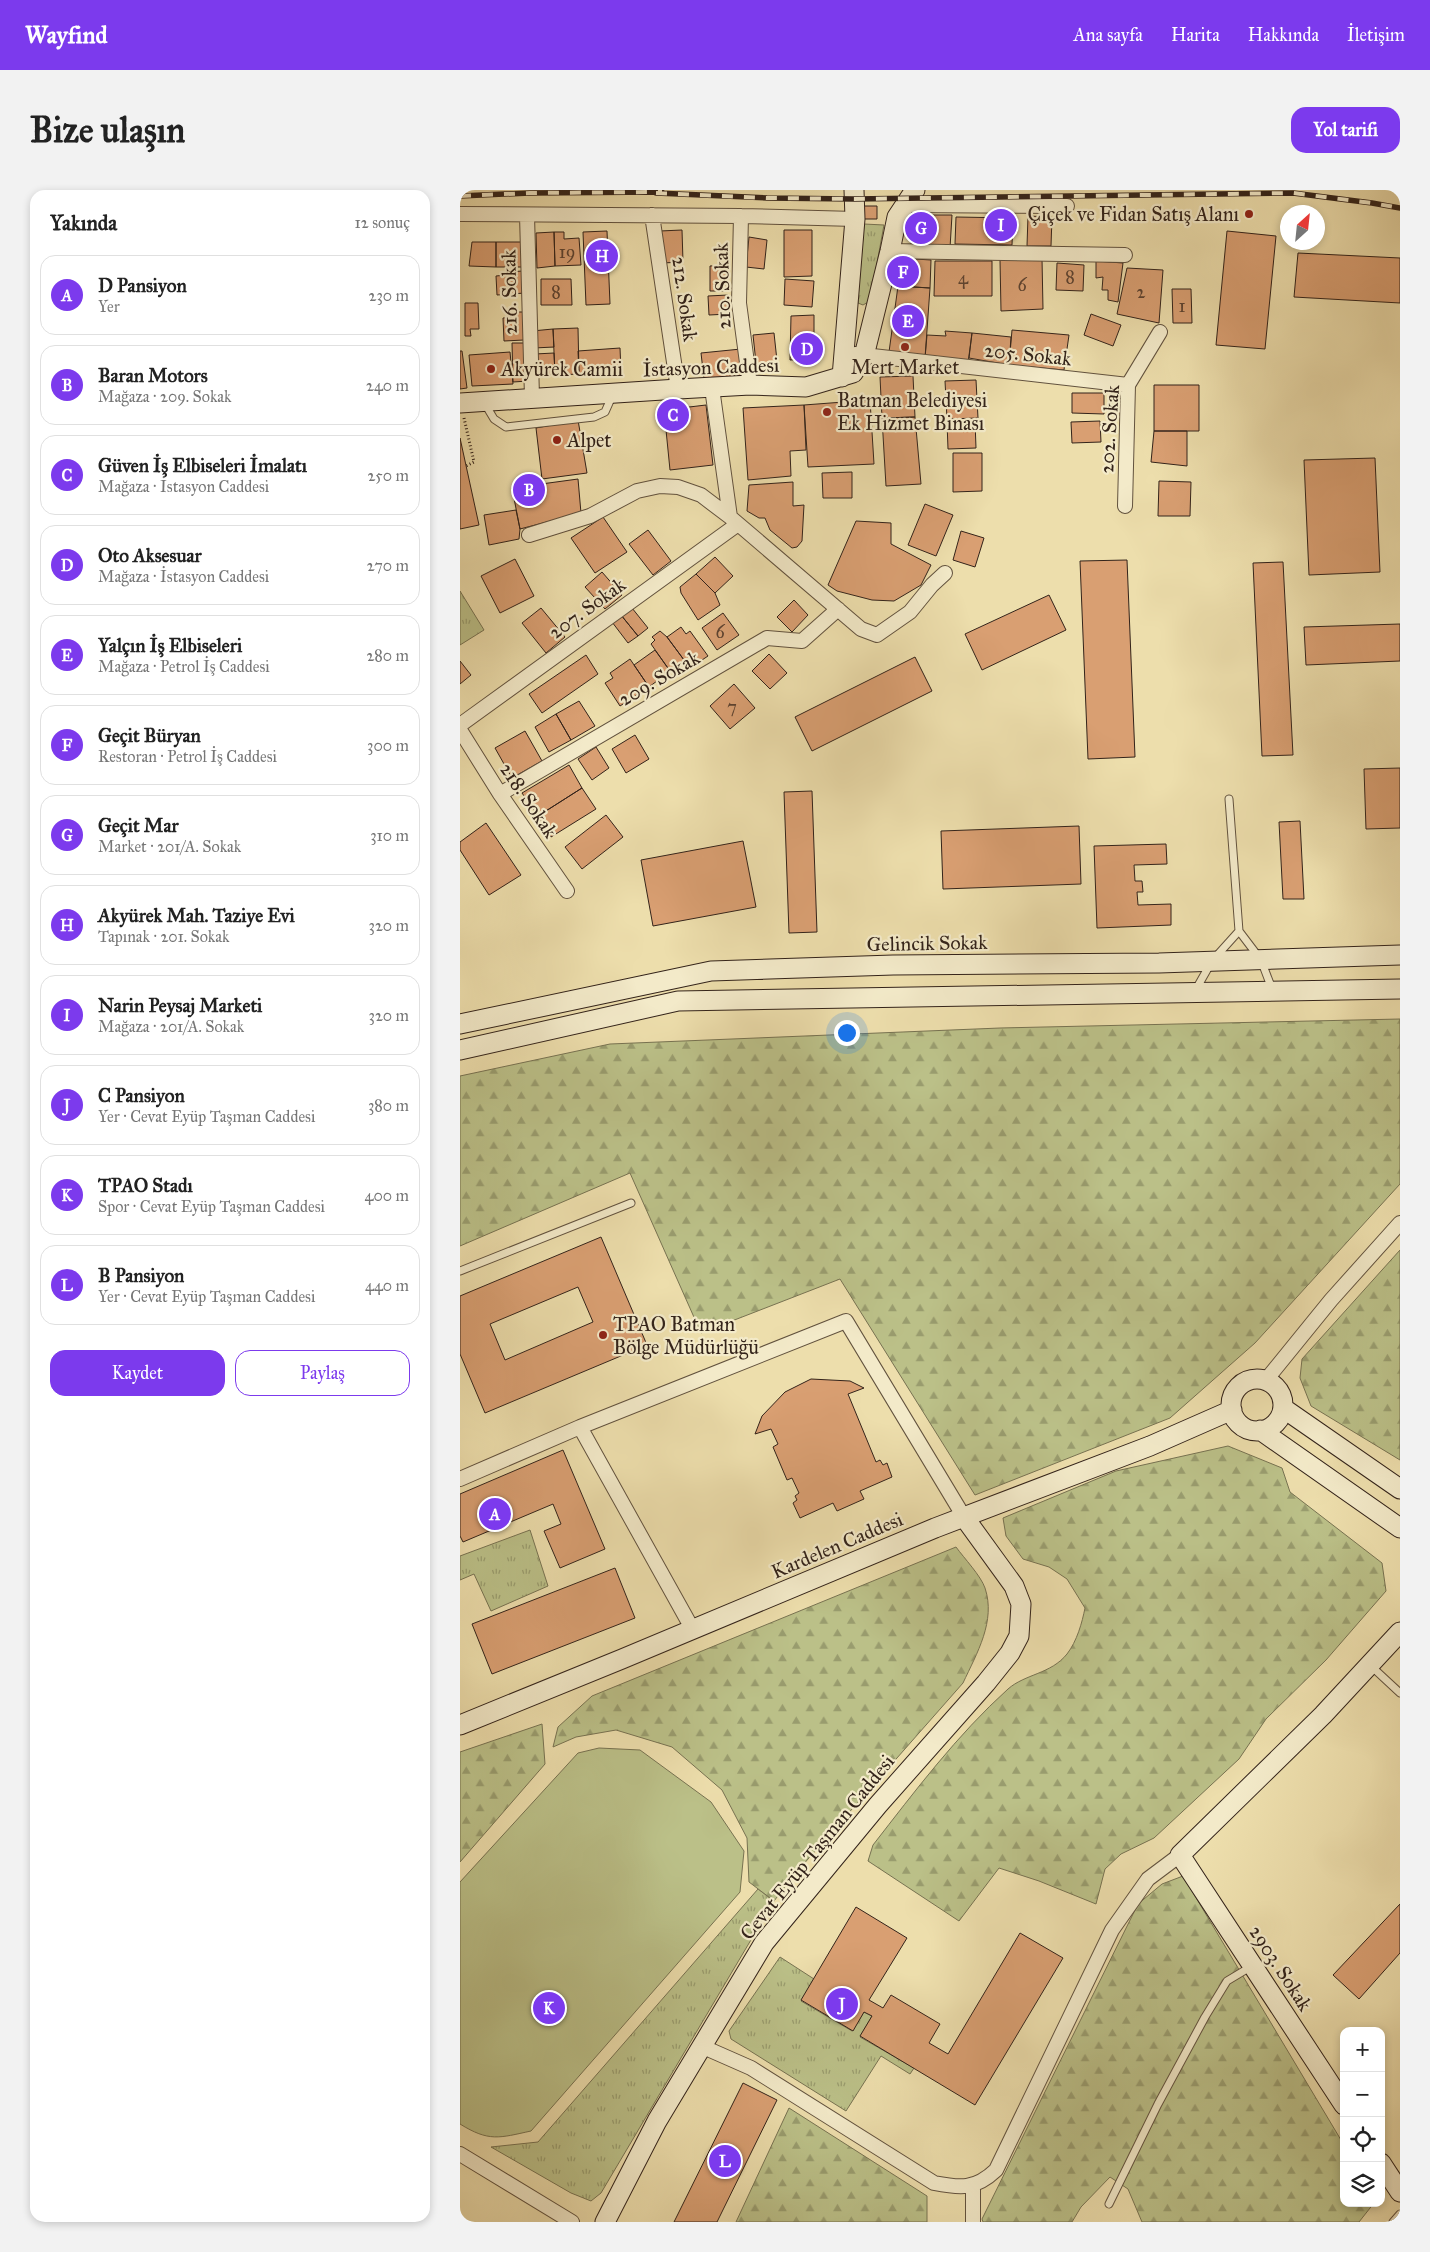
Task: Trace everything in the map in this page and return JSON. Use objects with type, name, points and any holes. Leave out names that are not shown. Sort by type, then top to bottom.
[{"type":"street","points":[[854,190],[855,219],[842,377],[853,373],[864,356],[897,217],[915,190]]},
{"type":"street","points":[[904,205],[1067,206]]},
{"type":"street","points":[[460,214],[741,216],[855,219]]},
{"type":"street","name":"216. Sokak","points":[[527,215],[532,398]]},
{"type":"street","name":"212. Sokak","points":[[652,215],[678,388]]},
{"type":"street","name":"210. Sokak","points":[[741,216],[739,303],[750,386]]},
{"type":"street","points":[[890,251],[1125,254]]},
{"type":"street","name":"202. Sokak","points":[[1125,506],[1128,384],[1160,332]]},
{"type":"street","name":"205. Sokak","points":[[845,352],[864,356],[1128,384]]},
{"type":"street","name":"İstasyon Caddesi","points":[[460,403],[678,388],[806,387],[842,377]]},
{"type":"street","points":[[712,388],[734,520]]},
{"type":"street","points":[[529,535],[590,516],[637,491],[660,486],[678,487],[701,496],[734,520],[861,629],[876,635],[910,612],[932,585],[946,573]]},
{"type":"street","name":"207. Sokak","points":[[460,725],[734,520]]},
{"type":"street","name":"209. Sokak","points":[[500,794],[767,638],[802,641],[838,610]]},
{"type":"street","name":"218. Sokak","points":[[460,730],[500,794],[566,891]]},
{"type":"street","name":"Gelincik Sokak","points":[[460,1024],[710,971],[893,965],[1261,960],[1400,955]]},
{"type":"street","points":[[710,971],[725,1000]]},
{"type":"street","points":[[460,1050],[678,1000],[1400,989]]},
{"type":"street","points":[[1266,1380],[1331,1300],[1400,1222]]},
{"type":"street","points":[[460,1479],[580,1427],[846,1321],[964,1517]]},
{"type":"street","points":[[1260,1430],[1275,1423],[1283,1408],[1279,1391],[1266,1380],[1250,1380],[1238,1388],[1234,1395],[1232,1410],[1235,1417],[1245,1427],[1260,1430],[1400,1528]]},
{"type":"street","points":[[1283,1408],[1400,1488]]},
{"type":"street","name":"Kardelen Caddesi","points":[[460,1725],[964,1517],[1150,1446],[1232,1410]]},
{"type":"street","points":[[580,1427],[693,1630]]},
{"type":"street","name":"Cevat Eyüp Taşman Caddesi","points":[[605,2222],[657,2121],[764,1943],[872,1812],[986,1683],[1010,1653],[1019,1636],[1021,1604],[1014,1586],[964,1517]]},
{"type":"street","points":[[701,2046],[751,2068],[934,2183],[954,2187],[973,2186],[987,2178],[996,2170],[1112,1930],[1148,1879],[1180,1855],[1323,1715],[1400,1632]]},
{"type":"street","name":"2903. Sokak","points":[[1180,1855],[1340,2100]]},
{"type":"street","points":[[460,2154],[572,2222]]},
{"type":"street","points":[[1385,2169],[1400,2192]]},
{"type":"street","points":[[973,2186],[974,2222]]},
{"type":"lane","points":[[483,402],[494,419],[506,427],[594,417],[605,412],[614,393]]},
{"type":"lane","points":[[1229,799],[1240,931],[1261,960],[1273,992]]},
{"type":"lane","points":[[1193,993],[1212,961],[1240,931]]},
{"type":"lane","points":[[460,1271],[631,1203]]},
{"type":"lane","points":[[1368,1665],[1400,1692]]},
{"type":"lane","points":[[1109,2204],[1158,2104],[1205,2017],[1227,1981],[1252,1965]]},
{"type":"lane","points":[[1393,2222],[1400,2214]]},
{"type":"path","points":[[460,403],[474,462],[466,466]]},
{"type":"green space","points":[[864,224],[884,225],[870,301],[863,305],[858,303],[858,298]]},
{"type":"green space","points":[[460,591],[484,630],[460,645]]},
{"type":"green space","points":[[1400,1019],[1400,1184],[1255,1343],[1170,1418],[975,1495],[840,1279],[701,1333],[630,1173],[460,1246],[460,1076],[610,1044],[1000,1028]]},
{"type":"green space","points":[[1400,1250],[1400,1460],[1311,1406],[1300,1378],[1302,1359]]},
{"type":"green space","points":[[1228,1446],[1282,1468],[1290,1492],[1382,1563],[1386,1591],[1326,1660],[1266,1719],[1239,1759],[1154,1838],[1121,1854],[1105,1869],[1096,1904],[1039,1881],[999,1868],[959,1921],[868,1861],[873,1845],[937,1764],[971,1725],[1015,1684],[1061,1661],[1071,1649],[1081,1626],[1085,1608],[1067,1579],[1049,1567],[1023,1559],[1006,1536],[1003,1518],[1116,1471]]},
{"type":"green space","points":[[530,1530],[548,1586],[491,1611],[474,1574],[460,1580],[460,1556]]},
{"type":"green space","points":[[956,1547],[980,1578],[988,1600],[987,1625],[963,1683],[794,1875],[774,1901],[749,1882],[747,1838],[722,1790],[672,1747],[616,1730],[576,1737],[553,1747],[558,1727],[592,1696]]},
{"type":"green space","points":[[542,1724],[545,1764],[460,1862],[460,1752]]},
{"type":"green space","points":[[599,1748],[640,1750],[711,1802],[744,1851],[740,1892],[531,2131],[502,2137],[479,2134],[460,2124],[460,1882],[578,1753]]},
{"type":"green space","points":[[1183,1876],[1340,2138],[1340,2207],[1371,2207],[1359,2222],[1142,2222],[1128,2189],[1110,2177],[1081,2207],[1072,2222],[983,2222],[982,2219],[1138,1904],[1162,1884]]},
{"type":"green space","points":[[758,1889],[774,1901],[601,2193],[591,2201],[571,2193],[491,2147],[538,2142]]},
{"type":"green space","points":[[780,1957],[814,1979],[801,2001],[852,2031],[864,2012],[872,2016],[860,2037],[914,2068],[910,2074],[881,2056],[846,2111],[731,2039],[729,2031]]},
{"type":"green space","points":[[789,2108],[927,2196],[927,2222],[736,2222]]},
{"type":"building","points":[[861,206],[877,206],[877,219],[861,219]]},
{"type":"building","points":[[918,215],[952,215],[950,248],[911,247],[912,222]]},
{"type":"building","points":[[1028,216],[1052,217],[1051,246],[1027,246]]},
{"type":"building","points":[[956,217],[1013,218],[1012,245],[955,244]]},
{"type":"building","points":[[682,230],[683,262],[662,263],[660,231]]},
{"type":"building","points":[[784,230],[812,230],[812,276],[784,277]]},
{"type":"building","points":[[607,231],[610,304],[586,305],[583,232]]},
{"type":"building","points":[[1227,231],[1276,236],[1265,349],[1216,345]]},
{"type":"building","points":[[554,232],[564,232],[564,239],[579,238],[581,265],[555,266]]},
{"type":"building","points":[[554,232],[555,266],[537,268],[536,233]]},
{"type":"building","points":[[749,237],[767,240],[764,269],[746,267]]},
{"type":"building","points":[[472,242],[496,242],[496,267],[469,266]]},
{"type":"building","points":[[496,242],[524,242],[524,267],[496,267]]},
{"type":"building","points":[[1298,253],[1400,258],[1400,303],[1294,297]]},
{"type":"building","points":[[899,258],[931,260],[930,288],[898,286]]},
{"type":"building","points":[[1042,259],[1043,309],[1001,311],[1000,260]]},
{"type":"building","points":[[935,261],[992,261],[992,296],[934,296]]},
{"type":"building","points":[[1096,261],[1123,263],[1118,302],[1108,300],[1108,290],[1102,290],[1103,277],[1096,278]]},
{"type":"building","points":[[1057,263],[1084,265],[1083,291],[1056,290]]},
{"type":"building","points":[[728,265],[728,291],[710,291],[710,266]]},
{"type":"building","points":[[1127,268],[1163,270],[1159,323],[1117,314]]},
{"type":"building","points":[[523,271],[525,293],[497,295],[496,276],[506,275],[506,272]]},
{"type":"building","points":[[541,279],[571,279],[572,305],[541,305]]},
{"type":"building","points":[[785,279],[814,281],[812,307],[784,305]]},
{"type":"building","points":[[898,286],[930,288],[925,358],[889,352]]},
{"type":"building","points":[[1172,289],[1191,289],[1192,323],[1173,323]]},
{"type":"building","points":[[728,295],[729,314],[709,315],[708,296]]},
{"type":"building","points":[[465,303],[478,303],[479,329],[470,329],[471,336],[465,336]]},
{"type":"building","points":[[517,312],[523,312],[524,340],[504,341],[503,318],[517,317]]},
{"type":"building","points":[[1091,314],[1121,325],[1113,346],[1084,335]]},
{"type":"building","points":[[814,315],[814,352],[807,359],[790,360],[791,316]]},
{"type":"building","points":[[578,328],[579,374],[555,375],[553,329]]},
{"type":"building","points":[[553,329],[554,347],[534,348],[532,331]]},
{"type":"building","points":[[1012,330],[1069,335],[1064,370],[1009,365]]},
{"type":"building","points":[[945,331],[972,333],[968,363],[925,358],[927,335],[946,336]]},
{"type":"building","points":[[774,333],[778,370],[757,372],[753,335]]},
{"type":"building","points":[[972,333],[1011,337],[1009,365],[969,358]]},
{"type":"building","points":[[512,343],[528,343],[528,381],[513,382]]},
{"type":"building","points":[[620,348],[621,372],[579,374],[578,351]]},
{"type":"building","points":[[741,349],[743,375],[704,379],[701,353]]},
{"type":"building","points":[[460,351],[462,351],[467,388],[460,389]]},
{"type":"building","name":"Akyürek Camii","points":[[510,352],[513,384],[472,386],[469,355]]},
{"type":"building","points":[[554,353],[555,375],[536,375],[535,354]]},
{"type":"building","points":[[913,376],[915,417],[882,418],[880,377]]},
{"type":"building","points":[[976,380],[978,418],[947,419],[945,381]]},
{"type":"building","points":[[1154,385],[1199,385],[1199,431],[1154,431]]},
{"type":"building","points":[[1072,393],[1104,393],[1104,414],[1072,413]]},
{"type":"building","points":[[870,400],[874,464],[808,467],[804,405]]},
{"type":"building","points":[[706,405],[713,465],[670,470],[664,410]]},
{"type":"building","points":[[804,405],[806,450],[790,451],[791,476],[748,480],[743,408]]},
{"type":"building","points":[[915,417],[921,484],[886,486],[882,418]]},
{"type":"building","points":[[578,420],[587,473],[542,479],[536,428]]},
{"type":"building","points":[[975,421],[976,448],[948,449],[947,422]]},
{"type":"building","points":[[1100,421],[1101,442],[1072,443],[1071,422]]},
{"type":"building","points":[[1154,431],[1187,431],[1187,466],[1151,462]]},
{"type":"building","points":[[460,438],[479,525],[460,529]]},
{"type":"building","points":[[953,453],[982,453],[982,491],[953,492]]},
{"type":"building","points":[[1375,458],[1380,572],[1309,575],[1304,460]]},
{"type":"building","points":[[852,472],[852,498],[823,498],[822,473]]},
{"type":"building","points":[[578,479],[581,513],[520,529],[512,488]]},
{"type":"building","points":[[1159,481],[1191,482],[1190,516],[1158,516]]},
{"type":"building","points":[[793,482],[793,506],[804,505],[802,541],[797,547],[792,548],[770,530],[765,518],[759,518],[747,511],[749,485]]},
{"type":"building","points":[[925,504],[953,515],[936,556],[908,545]]},
{"type":"building","points":[[516,510],[520,529],[519,539],[489,545],[484,515]]},
{"type":"building","points":[[603,517],[627,552],[595,573],[571,538]]},
{"type":"building","points":[[856,521],[891,523],[891,544],[931,565],[921,585],[894,601],[872,600],[837,591],[828,585]]},
{"type":"building","points":[[648,530],[671,561],[653,575],[629,544]]},
{"type":"building","points":[[961,531],[984,538],[975,567],[953,560]]},
{"type":"building","points":[[715,557],[733,576],[715,593],[696,574]]},
{"type":"building","points":[[515,559],[534,596],[500,613],[481,576]]},
{"type":"building","points":[[1127,560],[1135,757],[1088,759],[1080,561]]},
{"type":"building","points":[[1283,562],[1293,755],[1262,756],[1253,563]]},
{"type":"building","points":[[602,572],[622,595],[605,609],[585,587]]},
{"type":"building","points":[[696,574],[715,593],[720,605],[698,620],[681,593],[680,587]]},
{"type":"building","points":[[1049,595],[1066,630],[982,670],[965,634]]},
{"type":"building","points":[[794,600],[808,615],[792,632],[777,617]]},
{"type":"building","points":[[541,608],[565,637],[546,653],[522,623]]},
{"type":"building","points":[[632,608],[648,628],[638,636],[621,615]]},
{"type":"building","points":[[723,613],[739,635],[717,650],[702,628]]},
{"type":"building","points":[[621,615],[638,636],[628,643],[612,622]]},
{"type":"building","points":[[1400,624],[1400,661],[1306,665],[1304,627]]},
{"type":"building","points":[[681,627],[686,634],[690,631],[708,656],[690,668],[667,637]]},
{"type":"building","points":[[660,631],[667,637],[684,660],[670,671],[651,644],[655,640],[652,637]]},
{"type":"building","points":[[655,650],[670,671],[649,687],[634,665]]},
{"type":"building","points":[[769,654],[787,673],[770,689],[752,671]]},
{"type":"building","points":[[586,655],[598,674],[542,713],[529,694]]},
{"type":"building","points":[[915,657],[932,691],[812,751],[795,717]]},
{"type":"building","points":[[630,659],[649,687],[620,706],[605,683],[613,678],[610,673]]},
{"type":"building","points":[[460,661],[471,675],[460,684]]},
{"type":"building","points":[[734,684],[755,708],[730,729],[710,706]]},
{"type":"building","points":[[579,701],[595,726],[571,740],[556,714]]},
{"type":"building","points":[[556,714],[571,740],[549,752],[535,727]]},
{"type":"building","points":[[525,731],[542,761],[512,778],[495,748]]},
{"type":"building","points":[[635,735],[649,759],[626,773],[612,749]]},
{"type":"building","points":[[596,747],[609,768],[592,780],[578,759]]},
{"type":"building","points":[[569,765],[582,788],[538,816],[522,793]]},
{"type":"building","points":[[1400,768],[1400,828],[1366,829],[1364,769]]},
{"type":"building","points":[[582,788],[596,809],[551,837],[538,816]]},
{"type":"building","points":[[812,791],[817,932],[789,933],[784,792]]},
{"type":"building","points":[[606,815],[623,837],[582,869],[565,847]]},
{"type":"building","points":[[1300,821],[1304,899],[1283,899],[1279,822]]},
{"type":"building","points":[[486,823],[521,875],[489,895],[460,850],[460,842]]},
{"type":"building","points":[[1079,826],[1081,884],[943,889],[941,831]]},
{"type":"building","points":[[743,841],[756,907],[653,926],[641,860]]},
{"type":"building","points":[[1166,844],[1167,864],[1134,865],[1135,881],[1142,881],[1143,892],[1137,892],[1138,905],[1171,904],[1171,925],[1097,928],[1094,846]]},
{"type":"building","name":"TPAO Batman Bölge Müdürlüğü","points":[[601,1237],[647,1345],[485,1413],[460,1354],[460,1296]],"holes":[[[578,1287],[593,1322],[505,1360],[490,1324]]]},
{"type":"building","points":[[811,1379],[850,1381],[864,1388],[848,1394],[876,1462],[880,1460],[883,1465],[887,1463],[892,1477],[860,1491],[864,1499],[837,1511],[833,1503],[800,1518],[793,1503],[797,1500],[795,1496],[799,1493],[792,1478],[787,1480],[773,1447],[778,1444],[771,1429],[755,1434],[762,1416],[785,1392]]},
{"type":"building","points":[[563,1450],[605,1549],[560,1568],[544,1531],[561,1524],[553,1504],[463,1542],[460,1536],[460,1494]]},
{"type":"building","points":[[615,1568],[635,1618],[492,1674],[472,1624]]},
{"type":"building","points":[[1400,1904],[1400,1953],[1359,1999],[1333,1975]]},
{"type":"building","points":[[856,1907],[907,1938],[869,2000],[883,2008],[891,1995],[940,2024],[929,2043],[948,2054],[1020,1933],[1063,1958],[975,2105],[860,2036],[872,2016],[864,2012],[853,2031],[801,2000]]},
{"type":"building","points":[[743,2083],[777,2100],[717,2222],[674,2222]]},
{"type":"railway","points":[[460,196],[530,193],[662,192]]},
{"type":"railway","points":[[656,193],[767,198],[854,199],[1293,193],[1400,208]]},
{"type":"place","name":"Çiçek ve Fidan Satış Alanı","points":[[1249,214]]},
{"type":"place","name":"Narin Peysaj Marketi","points":[[1001,225]]},
{"type":"place","name":"Geçit Mar","points":[[921,228]]},
{"type":"place","name":"Akyürek Mah. Taziye Evi","points":[[602,256]]},
{"type":"place","name":"Geçit Büryan","points":[[903,272]]},
{"type":"place","name":"Yalçın İş Elbiseleri","points":[[908,321]]},
{"type":"place","name":"Mert Market","points":[[905,347]]},
{"type":"place","name":"Oto Aksesuar","points":[[807,349]]},
{"type":"place","name":"Akyürek Camii","points":[[491,369]]},
{"type":"place","name":"Batman Belediyesi Ek Hizmet Binası","points":[[827,412]]},
{"type":"place","name":"Güven İş Elbiseleri İmalatı","points":[[673,415]]},
{"type":"place","name":"Alpet","points":[[557,440]]},
{"type":"place","name":"Baran Motors","points":[[529,490]]},
{"type":"place","name":"TPAO Batman Bölge Müdürlüğü","points":[[603,1335]]},
{"type":"place","name":"D Pansiyon","points":[[495,1514]]},
{"type":"place","name":"C Pansiyon","points":[[842,2004]]},
{"type":"place","name":"TPAO Stadı","points":[[549,2008]]},
{"type":"place","name":"B Pansiyon","points":[[725,2161]]}]
